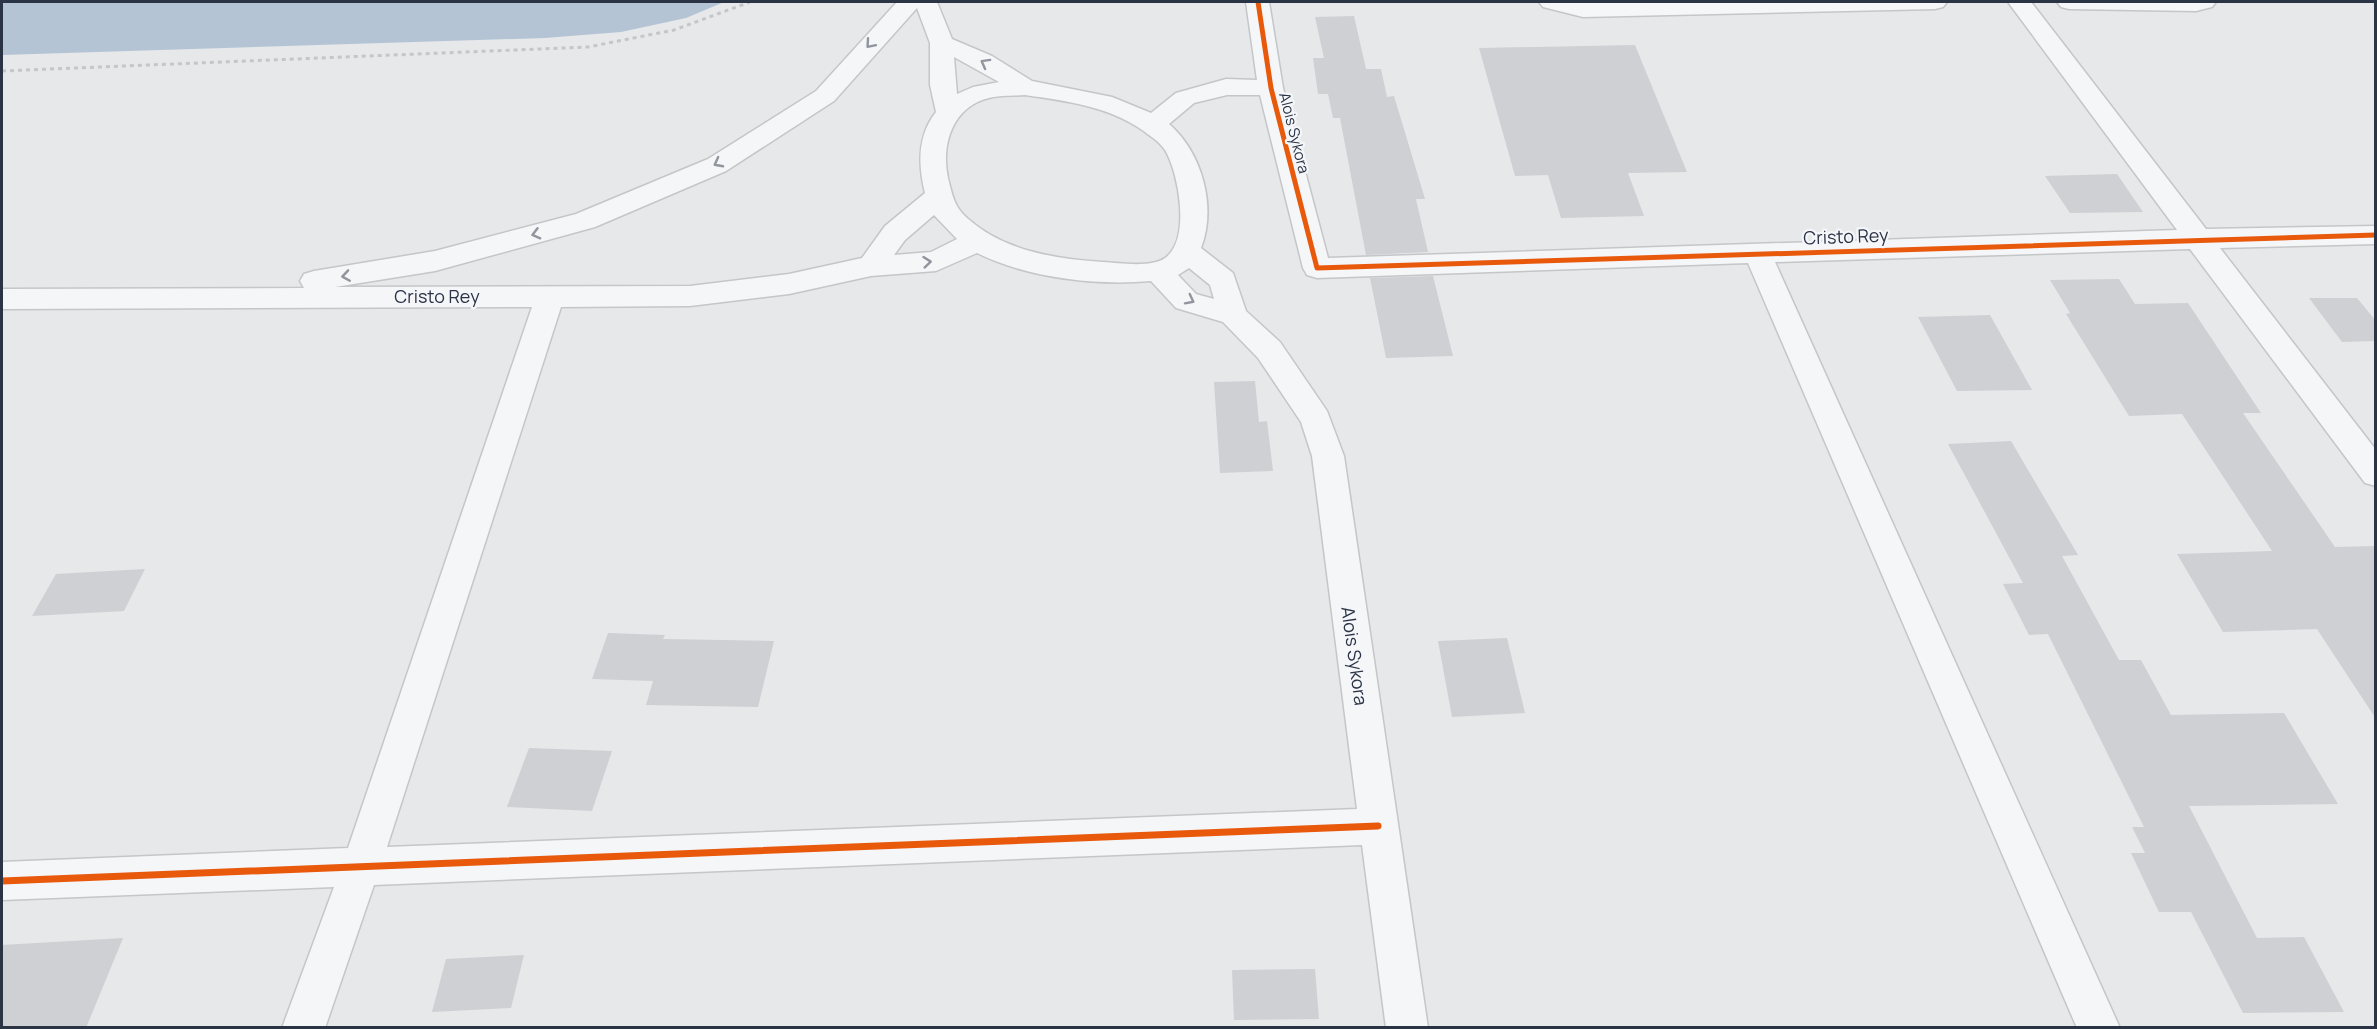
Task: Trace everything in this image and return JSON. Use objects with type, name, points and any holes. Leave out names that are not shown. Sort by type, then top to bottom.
[{"type":"street","points":[[215,297],[435,261],[585,221],[717,165],[825,96],[909,2]]},
{"type":"street","points":[[926,2],[942,43],[942,85],[948,111]]},
{"type":"street","name":"Alois Sykora","points":[[1258,2],[1271,88],[1317,268]]},
{"type":"street","points":[[1551,2],[1583,10],[1935,2]]},
{"type":"street","points":[[2019,2],[2376,474]]},
{"type":"street","points":[[2069,2],[2196,4],[2204,2]]},
{"type":"street","points":[[942,43],[983,61],[1025,87]]},
{"type":"street","points":[[1025,87],[1073,94],[1106,103],[1127,111],[1152,125],[1173,142],[1183,160],[1191,185],[1193,220],[1186,251],[1176,264],[1157,270],[1092,272],[1031,261],[978,241],[946,213],[939,196],[931,158],[935,138],[948,111],[976,94],[1025,87]]},
{"type":"street","points":[[1152,125],[1185,98],[1226,87],[1271,88]]},
{"type":"street","points":[[871,266],[895,233],[939,196]]},
{"type":"street","name":"Cristo Rey","points":[[1317,268],[2376,235]]},
{"type":"street","name":"Cristo Rey","points":[[2,299],[690,296],[789,284],[871,266],[936,261],[978,241]]},
{"type":"street","name":"Alois Sykora","points":[[1186,251],[1223,280],[1233,315]]},
{"type":"street","points":[[1758,255],[2099,1028]]},
{"type":"street","name":"Alois Sykora","points":[[1157,270],[1186,301],[1233,315],[1269,350],[1316,419],[1328,456],[1407,1028]]},
{"type":"street","points":[[303,1028],[361,867],[550,296]]},
{"type":"street","points":[[2,881],[1378,826]]},
{"type":"path","points":[[2,71],[588,47],[674,30],[750,2]]},
{"type":"water","points":[[2,2],[724,2],[686,18],[621,32],[545,38],[2,55]]},
{"type":"building","points":[[1354,16],[1366,69],[1381,69],[1387,97],[1394,96],[1425,199],[1416,199],[1428,252],[1366,255],[1340,118],[1333,118],[1328,94],[1318,94],[1313,58],[1324,58],[1315,17]]},
{"type":"building","points":[[1635,45],[1687,172],[1628,173],[1644,216],[1561,218],[1548,175],[1515,176],[1479,48]]},
{"type":"building","points":[[2117,174],[2143,212],[2070,213],[2045,176]]},
{"type":"building","points":[[1433,276],[1453,356],[1386,358],[1370,278]]},
{"type":"building","points":[[2119,279],[2135,304],[2188,303],[2261,413],[2243,413],[2335,547],[2376,546],[2376,719],[2317,629],[2223,632],[2177,554],[2272,551],[2182,414],[2129,416],[2066,314],[2070,313],[2050,280]]},
{"type":"building","points":[[2309,298],[2357,298],[2376,321],[2376,341],[2342,342]]},
{"type":"building","points":[[1990,315],[2032,390],[1957,391],[1918,317]]},
{"type":"building","points":[[1255,381],[1259,422],[1267,421],[1273,471],[1220,473],[1214,382]]},
{"type":"building","points":[[2011,441],[2078,555],[2062,556],[2119,660],[2141,660],[2171,715],[2284,713],[2338,804],[2189,806],[2257,938],[2304,937],[2344,1012],[2243,1013],[2191,912],[2159,912],[2131,853],[2145,853],[2132,827],[2144,827],[2048,634],[2029,635],[2003,584],[2023,583],[1948,444]]},
{"type":"building","points":[[145,569],[124,611],[32,616],[56,574]]},
{"type":"building","points":[[608,633],[665,635],[663,639],[774,641],[758,707],[646,705],[653,681],[592,679]]},
{"type":"building","points":[[1507,638],[1525,713],[1452,717],[1438,641]]},
{"type":"building","points":[[529,748],[612,751],[592,811],[507,807]]},
{"type":"building","points":[[123,938],[86,1028],[2,1028],[2,945]]},
{"type":"building","points":[[524,955],[511,1008],[432,1012],[446,959]]},
{"type":"building","points":[[1315,969],[1319,1019],[1234,1020],[1232,970]]},
{"type":"cycle path","points":[[1258,2],[1271,88],[1317,268],[2376,235]]},
{"type":"cycle path","points":[[2,881],[1378,826]]}]
